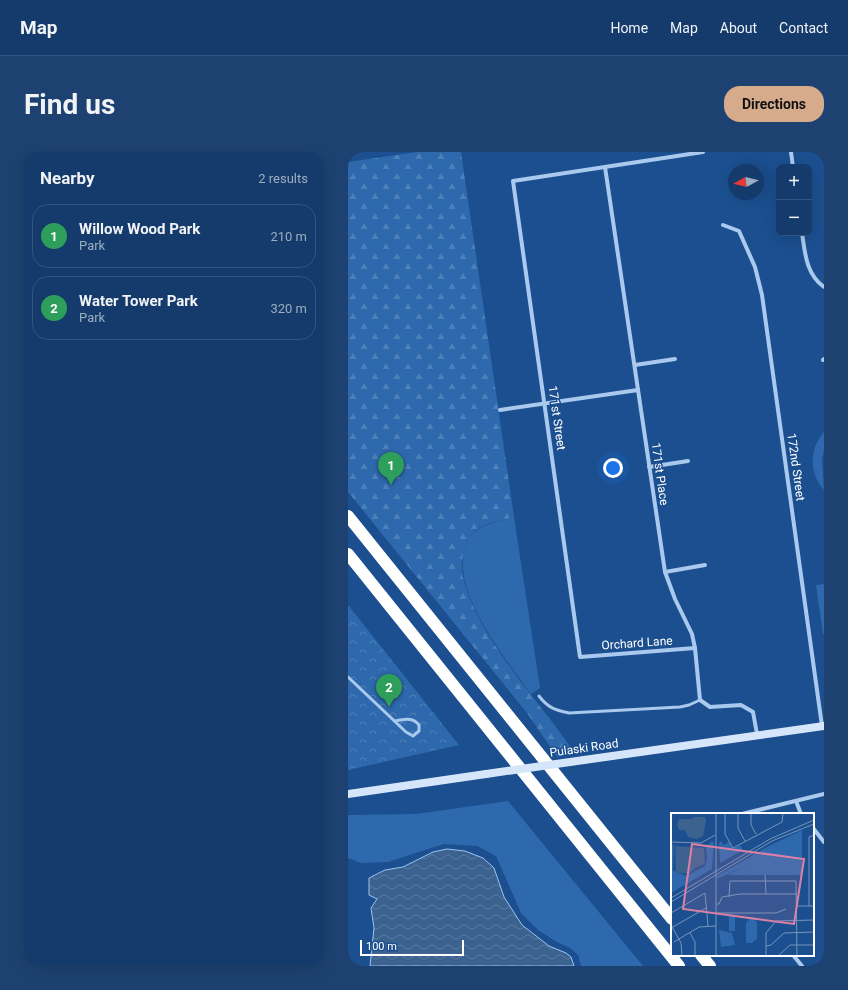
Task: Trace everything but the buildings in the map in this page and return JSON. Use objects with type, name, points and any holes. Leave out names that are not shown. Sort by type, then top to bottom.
[{"type":"highway","points":[[348,516],[671,917]]},
{"type":"highway","points":[[348,554],[679,966]]},
{"type":"highway","points":[[702,956],[710,966]]},
{"type":"main road","name":"Pulaski Road","points":[[348,794],[757,734],[823,726]]},
{"type":"street","points":[[605,167],[703,152]]},
{"type":"street","points":[[791,152],[793,164]]},
{"type":"street","name":"171st Street","points":[[580,657],[513,181],[605,167]]},
{"type":"street","name":"171st Place","points":[[605,167],[664,572],[675,599],[686,620],[695,648],[700,700]]},
{"type":"street","name":"172nd Street","points":[[723,226],[739,231],[755,267],[762,296],[823,726]]},
{"type":"street","points":[[803,236],[808,265],[812,274],[824,287]]},
{"type":"street","points":[[635,365],[675,359]]},
{"type":"street","points":[[500,410],[638,390]]},
{"type":"street","points":[[649,467],[688,461]]},
{"type":"street","points":[[664,572],[705,565]]},
{"type":"street","name":"Orchard Lane","points":[[580,657],[695,648]]},
{"type":"street","points":[[700,700],[710,707],[741,705],[753,712],[757,734]]},
{"type":"street","points":[[746,813],[824,794]]},
{"type":"street","points":[[796,801],[801,813]]},
{"type":"street","points":[[814,829],[824,842]]},
{"type":"street","points":[[794,956],[802,966]]},
{"type":"lane","points":[[348,677],[394,721],[409,734],[415,735],[419,731],[419,725],[414,720],[394,721]]},
{"type":"lane","points":[[539,696],[546,706],[554,710],[569,713],[680,707],[689,706],[700,700]]},
{"type":"green space","points":[[417,152],[461,152],[514,517],[484,525],[470,536],[463,556],[463,577],[470,600],[496,646],[575,754],[557,757],[527,713],[348,492],[348,162]]},
{"type":"green space","points":[[824,432],[824,450],[822,460],[824,490],[813,469],[813,453]]},
{"type":"green space","points":[[514,517],[540,688],[531,694],[506,660],[480,618],[470,596],[464,575],[463,554],[470,536],[484,526]]},
{"type":"green space","points":[[824,584],[824,634],[823,634],[816,585]]},
{"type":"green space","points":[[348,605],[459,745],[348,770]]},
{"type":"green space","points":[[508,801],[643,966],[581,966],[578,955],[570,948],[555,941],[538,930],[521,913],[496,856],[477,846],[444,844],[388,862],[361,863],[348,858],[348,815],[416,814]]},
{"type":"water","points":[[447,849],[465,851],[483,858],[494,868],[504,897],[522,925],[549,946],[566,953],[571,957],[574,966],[370,966],[374,928],[371,908],[377,899],[369,895],[369,878],[385,870],[403,867],[433,852]]},
{"type":"place","name":"Willow Wood Park","points":[[391,485]]},
{"type":"place","name":"Water Tower Park","points":[[389,707]]}]
